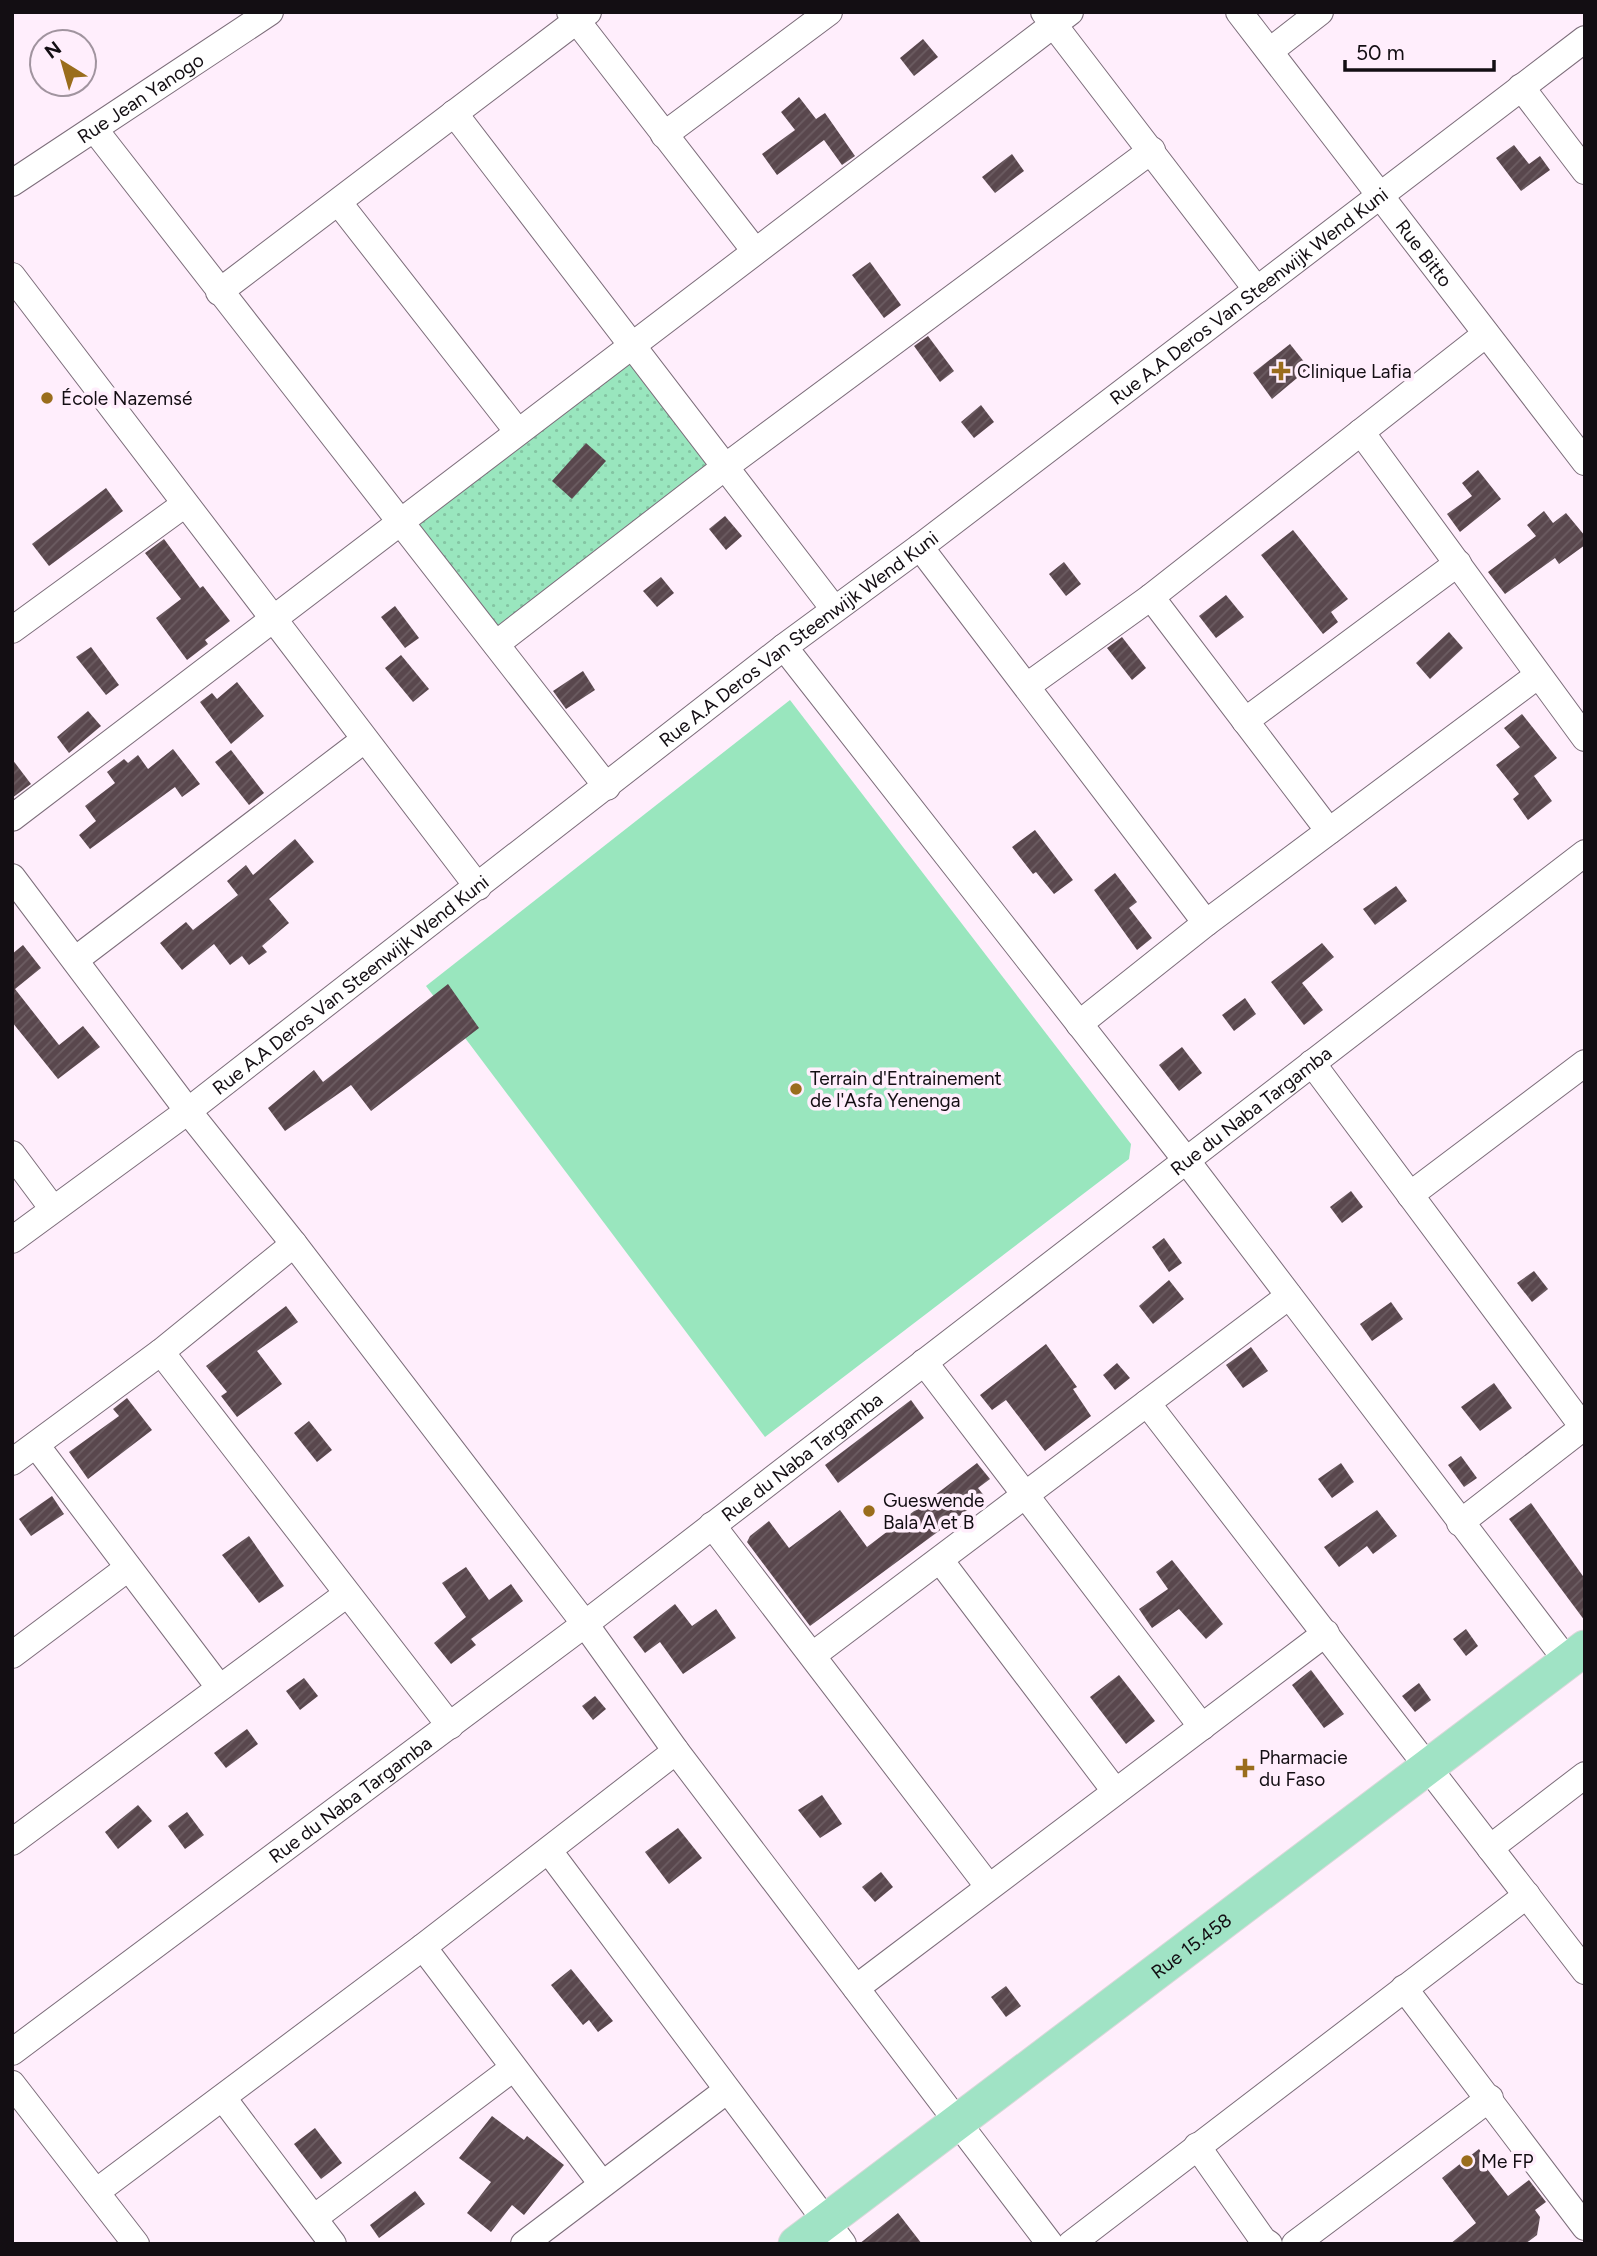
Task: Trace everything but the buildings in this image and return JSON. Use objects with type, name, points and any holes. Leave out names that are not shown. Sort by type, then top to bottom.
[{"type":"main road","name":"Rue 15.458","points":[[796,2244],[834,2232],[957,2121],[1576,1654]]},
{"type":"street","name":"Rue Jean Yanogo","points":[[12,183],[270,12]]},
{"type":"street","points":[[664,135],[829,12]]},
{"type":"street","name":"Rue Bitto","points":[[1239,12],[1585,462]]},
{"type":"street","points":[[1270,51],[1320,12]]},
{"type":"street","points":[[219,292],[339,203],[578,15],[664,135],[755,251]]},
{"type":"street","points":[[12,818],[400,524],[1056,16],[1257,290]]},
{"type":"street","name":"Rue A.A Deros Van Steenwijk Wend Kuni","points":[[12,1240],[188,1111],[784,647],[920,547],[1585,38]]},
{"type":"street","points":[[1521,87],[1585,171]]},
{"type":"street","points":[[454,113],[834,610]]},
{"type":"street","points":[[95,130],[607,787]]},
{"type":"street","points":[[496,644],[725,467],[1152,150]]},
{"type":"street","points":[[339,203],[518,432]]},
{"type":"street","points":[[12,276],[363,740],[478,887]]},
{"type":"street","points":[[1027,686],[1150,597],[1486,334]]},
{"type":"street","points":[[1361,432],[1537,676],[1585,737]]},
{"type":"street","points":[[12,630],[185,504]]},
{"type":"street","points":[[920,547],[1206,923]]},
{"type":"street","points":[[1244,720],[1458,563]]},
{"type":"street","points":[[1150,597],[1329,831]]},
{"type":"street","points":[[784,647],[1186,1160],[1460,1523],[1576,1654]]},
{"type":"street","points":[[1079,1024],[1206,923],[1537,676]]},
{"type":"street","points":[[75,961],[363,740]]},
{"type":"street","name":"Rue du Naba Targamba","points":[[12,2052],[585,1624],[1585,853]]},
{"type":"street","points":[[12,877],[188,1111],[294,1244],[585,1624],[676,1751],[1050,2244]]},
{"type":"street","points":[[1312,1063],[1584,1426],[1460,1523]]},
{"type":"street","points":[[1410,1195],[1585,1063]]},
{"type":"street","points":[[12,1154],[53,1209]]},
{"type":"street","points":[[12,1462],[161,1352],[294,1244]]},
{"type":"street","points":[[813,1655],[1289,1297]]},
{"type":"street","points":[[161,1352],[450,1726]]},
{"type":"street","points":[[924,1362],[1202,1727]]},
{"type":"street","points":[[1147,1403],[1585,1971]]},
{"type":"street","points":[[36,1444],[219,1688]]},
{"type":"street","points":[[712,1525],[988,1886]]},
{"type":"street","points":[[940,1560],[1115,1791]]},
{"type":"street","points":[[12,1655],[128,1568]]},
{"type":"street","points":[[14,1838],[347,1594]]},
{"type":"street","points":[[856,1989],[988,1886],[1326,1633]]},
{"type":"street","points":[[96,2192],[423,1947],[676,1751]]},
{"type":"street","points":[[1490,1848],[1585,1775]]},
{"type":"street","points":[[549,1851],[834,2232]]},
{"type":"street","points":[[1071,2244],[1527,1895]]},
{"type":"street","points":[[423,1947],[512,2069],[602,2184]]},
{"type":"street","points":[[1404,1988],[1490,2098],[1585,2227]]},
{"type":"street","points":[[314,2218],[512,2069]]},
{"type":"street","points":[[12,2084],[136,2244]]},
{"type":"street","points":[[524,2244],[726,2091]]},
{"type":"street","points":[[222,2098],[334,2244]]},
{"type":"street","points":[[1295,2244],[1490,2098]]},
{"type":"street","points":[[1197,2146],[1263,2240],[1269,2244]]},
{"type":"street","points":[[1574,2244],[1585,2236]]},
{"type":"green space","points":[[634,358],[719,469],[502,635],[418,525]]},
{"type":"green space","name":"Terrain d'Entrainement de l'Asfa Yenenga","points":[[790,700],[1131,1144],[1129,1159],[765,1437],[426,986]]},
{"type":"place","name":"Clinique Lafia","points":[[1281,371]]},
{"type":"place","name":"École Nazemsé","points":[[47,398]]},
{"type":"place","name":"Terrain d'Entrainement de l'Asfa Yenenga","points":[[796,1089]]},
{"type":"place","name":"Gueswende Bala A et B","points":[[869,1511]]},
{"type":"place","name":"Pharmacie du Faso","points":[[1245,1768]]},
{"type":"place","name":"Me FP","points":[[1467,2161]]}]
